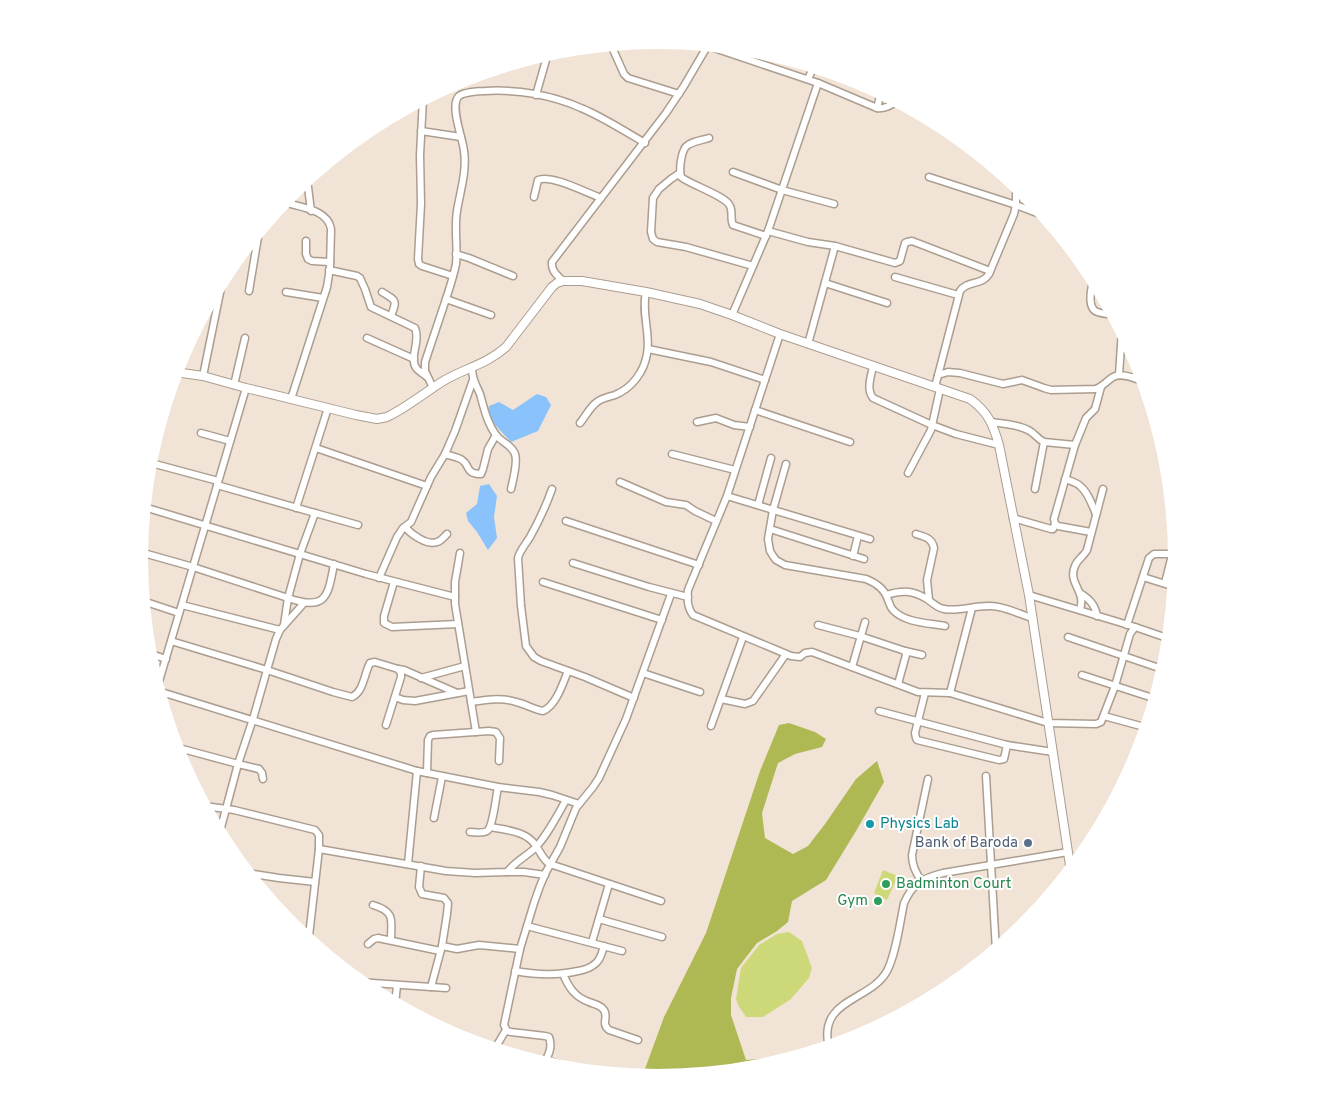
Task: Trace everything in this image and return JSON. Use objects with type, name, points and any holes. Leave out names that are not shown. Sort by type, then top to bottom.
[{"type":"street","points":[[614,51],[621,70],[628,78],[679,94]]},
{"type":"street","points":[[563,281],[553,271],[552,262],[600,198],[645,143],[679,94],[704,51]]},
{"type":"street","points":[[739,56],[808,79],[877,108],[891,105]]},
{"type":"street","points":[[536,95],[545,62]]},
{"type":"street","points":[[808,79],[811,72]]},
{"type":"street","points":[[732,315],[767,233],[818,83]]},
{"type":"street","points":[[433,388],[425,371],[425,362],[454,276],[456,213],[465,158],[456,112],[458,96],[477,91],[494,90],[552,98],[584,108],[645,143]]},
{"type":"street","points":[[877,108],[880,99]]},
{"type":"street","points":[[423,107],[418,259],[419,264],[422,266],[454,276]]},
{"type":"street","points":[[421,131],[461,137]]},
{"type":"street","points":[[709,138],[687,145],[681,163],[681,177],[729,204],[733,225],[808,242],[835,246],[896,263],[900,261],[905,244],[912,241],[990,272]]},
{"type":"street","points":[[733,172],[782,190],[834,204]]},
{"type":"street","points":[[680,173],[670,178],[653,198],[650,232],[653,239],[657,242],[686,247],[753,266]]},
{"type":"street","points":[[929,177],[1032,211]]},
{"type":"street","points":[[534,197],[538,180],[543,178],[600,198]]},
{"type":"street","points":[[308,188],[311,210]]},
{"type":"street","points":[[908,473],[932,425],[938,388],[938,375],[958,295],[962,287],[967,284],[986,279],[1014,214],[1016,194]]},
{"type":"street","points":[[291,204],[320,214],[328,219],[331,224],[330,262],[324,298],[291,399]]},
{"type":"street","points":[[306,241],[308,259],[330,262]]},
{"type":"street","points":[[249,290],[257,244]]},
{"type":"street","points":[[808,344],[835,246]]},
{"type":"street","points":[[456,254],[513,276]]},
{"type":"street","points":[[329,270],[357,276],[362,280],[370,307],[415,328],[418,336],[414,359],[415,366],[417,370],[428,378]]},
{"type":"street","points":[[895,277],[958,295]]},
{"type":"street","points":[[183,373],[203,376],[368,418],[387,417],[454,375],[498,354],[557,283],[563,281],[582,281],[700,304],[808,344],[970,399],[979,406],[991,422],[999,445],[1032,618],[1070,862]]},
{"type":"street","points":[[825,283],[887,303]]},
{"type":"street","points":[[1092,290],[1092,307],[1098,312],[1106,314]]},
{"type":"street","points":[[286,292],[324,298]]},
{"type":"street","points":[[382,292],[395,302],[391,316]]},
{"type":"street","points":[[580,424],[596,402],[624,391],[634,382],[646,361],[648,349],[644,310],[646,292]]},
{"type":"street","points":[[446,299],[491,315]]},
{"type":"street","points":[[203,376],[217,302]]},
{"type":"street","points":[[780,334],[727,496],[688,590],[690,611],[693,615],[796,658],[812,652],[925,693],[950,693],[1048,722],[1099,724],[1102,722],[1115,686],[1131,631],[1135,627]]},
{"type":"street","points":[[234,385],[245,338]]},
{"type":"street","points":[[367,338],[414,359]]},
{"type":"street","points":[[1119,375],[1121,344]]},
{"type":"street","points":[[648,349],[711,362],[765,380]]},
{"type":"street","points":[[873,366],[869,391],[873,398],[956,434],[999,445]]},
{"type":"street","points":[[472,368],[473,380],[486,416],[496,435],[515,452],[516,459],[511,489]]},
{"type":"street","points":[[938,375],[948,372],[960,373],[1003,384],[1022,380],[1051,390],[1096,389],[1119,375],[1136,380]]},
{"type":"street","points":[[379,578],[397,537],[404,527],[411,522],[436,468],[446,454],[456,431],[473,380]]},
{"type":"street","points":[[1013,518],[1054,529],[1054,519],[1074,445],[1086,418],[1095,409],[1102,387]]},
{"type":"street","points":[[162,676],[246,388]]},
{"type":"street","points":[[296,508],[328,408]]},
{"type":"street","points":[[755,410],[850,442]]},
{"type":"street","points":[[697,422],[716,418],[734,425],[750,427]]},
{"type":"street","points":[[991,422],[1026,429],[1044,442],[1074,445]]},
{"type":"street","points":[[202,433],[230,441]]},
{"type":"street","points":[[446,454],[462,460],[469,471],[481,474],[488,449],[496,435]]},
{"type":"street","points":[[1035,490],[1044,442]]},
{"type":"street","points":[[316,448],[427,486]]},
{"type":"street","points":[[672,454],[735,470]]},
{"type":"street","points":[[758,505],[771,458]]},
{"type":"street","points":[[786,464],[773,510],[768,539],[770,551],[776,560],[786,565],[866,579],[876,584],[886,595],[892,609],[902,616],[912,620],[945,626]]},
{"type":"street","points":[[157,465],[296,508],[358,525]]},
{"type":"street","points":[[1065,479],[1082,487],[1096,514]]},
{"type":"street","points":[[620,482],[666,502],[689,506],[716,521]]},
{"type":"street","points":[[552,488],[542,516],[519,553],[517,564],[525,640],[530,652],[541,661],[634,698]]},
{"type":"street","points":[[1080,610],[1082,601],[1074,582],[1073,572],[1076,564],[1085,554],[1103,489]]},
{"type":"street","points":[[727,496],[870,539]]},
{"type":"street","points":[[150,510],[379,578],[455,597]]},
{"type":"street","points":[[282,628],[300,554],[315,513]]},
{"type":"street","points":[[566,521],[699,565]]},
{"type":"street","points":[[1055,524],[1091,532]]},
{"type":"street","points":[[404,527],[414,535],[432,543],[440,541],[447,534]]},
{"type":"street","points":[[770,529],[864,559]]},
{"type":"street","points":[[916,534],[927,538],[934,548],[927,580],[929,600]]},
{"type":"street","points":[[853,556],[858,536]]},
{"type":"street","points":[[148,554],[304,603],[316,602],[325,597],[331,582],[334,564]]},
{"type":"street","points":[[460,554],[456,573],[455,597],[476,732]]},
{"type":"street","points":[[1127,625],[1151,556],[1169,554]]},
{"type":"street","points":[[574,563],[671,594],[688,597]]},
{"type":"street","points":[[1165,584],[1169,570]]},
{"type":"street","points":[[1143,577],[1168,585]]},
{"type":"street","points":[[394,582],[384,616],[384,623],[386,625],[392,627],[458,624]]},
{"type":"street","points":[[543,582],[662,620]]},
{"type":"street","points":[[886,595],[906,591],[929,600],[937,607],[945,609],[992,606],[1032,618]]},
{"type":"street","points":[[1080,593],[1092,602],[1097,616]]},
{"type":"street","points":[[498,1044],[506,1030],[504,1022],[515,971],[534,902],[550,864],[560,847],[571,817],[599,778],[626,719],[671,594]]},
{"type":"street","points":[[1028,595],[1163,637]]},
{"type":"street","points":[[150,603],[179,613]]},
{"type":"street","points":[[222,824],[238,764],[276,639],[282,628],[304,603]]},
{"type":"street","points":[[182,605],[282,628]]},
{"type":"street","points":[[950,693],[972,608]]},
{"type":"street","points":[[852,667],[865,622]]},
{"type":"street","points":[[818,625],[922,656]]},
{"type":"street","points":[[711,726],[743,637]]},
{"type":"street","points":[[1068,637],[1157,667]]},
{"type":"street","points":[[171,641],[352,697],[358,694],[370,664],[375,662],[398,669],[457,694]]},
{"type":"street","points":[[898,684],[906,655],[905,651]]},
{"type":"street","points":[[721,699],[745,704],[753,701],[786,654]]},
{"type":"street","points":[[157,656],[166,659]]},
{"type":"street","points":[[421,678],[465,666]]},
{"type":"street","points":[[386,725],[401,677],[398,669]]},
{"type":"street","points":[[471,702],[504,699],[543,711],[553,702],[568,671]]},
{"type":"street","points":[[643,673],[700,692]]},
{"type":"street","points":[[1082,675],[1150,697]]},
{"type":"street","points":[[165,691],[417,771],[498,787],[539,792],[579,804]]},
{"type":"street","points":[[395,697],[410,701],[469,691]]},
{"type":"street","points":[[925,693],[915,736],[917,740],[999,760],[1004,759],[1007,745]]},
{"type":"street","points":[[880,711],[1007,745],[1053,752]]},
{"type":"street","points":[[1104,716],[1141,726]]},
{"type":"street","points":[[427,773],[428,740],[433,735],[493,732],[500,738],[499,761]]},
{"type":"street","points":[[185,750],[259,770],[263,779]]},
{"type":"street","points":[[408,864],[417,771]]},
{"type":"street","points":[[434,818],[442,776]]},
{"type":"street","points":[[986,776],[996,943]]},
{"type":"street","points":[[921,880],[915,872],[912,855],[928,779]]},
{"type":"street","points":[[470,832],[486,832],[490,827],[498,787]]},
{"type":"street","points":[[507,872],[512,865],[536,846],[566,800]]},
{"type":"street","points":[[212,807],[315,830],[319,835],[319,849],[308,931]]},
{"type":"street","points":[[490,827],[522,834],[530,838],[545,860],[550,864],[661,901]]},
{"type":"street","points":[[319,849],[459,872],[524,872],[545,875]]},
{"type":"street","points":[[828,1041],[829,1024],[834,1013],[841,1006],[875,985],[887,970],[892,959],[904,903],[908,894],[921,880],[943,873],[1068,852]]},
{"type":"street","points":[[422,866],[419,887],[422,894],[444,898],[448,903],[448,914],[441,949],[431,987]]},
{"type":"street","points":[[257,875],[315,882]]},
{"type":"street","points":[[592,942],[609,884]]},
{"type":"street","points":[[373,905],[386,910],[390,916],[391,940]]},
{"type":"street","points":[[599,918],[662,938]]},
{"type":"street","points":[[527,926],[622,951]]},
{"type":"street","points":[[368,944],[378,938],[441,949],[457,949],[479,945],[520,949]]},
{"type":"street","points":[[515,971],[543,975],[563,974],[585,969],[596,963],[604,946]]},
{"type":"street","points":[[563,974],[572,991],[577,996],[598,1005],[604,1010],[606,1028],[638,1040]]},
{"type":"street","points":[[373,983],[446,988]]},
{"type":"street","points":[[396,997],[397,984]]},
{"type":"street","points":[[506,1030],[549,1037],[551,1045],[547,1057]]},
{"type":"green space","points":[[789,723],[815,732],[826,739],[822,747],[795,754],[778,763],[762,813],[765,838],[793,854],[808,846],[856,779],[877,761],[884,782],[826,880],[792,901],[788,922],[757,943],[737,969],[731,998],[731,1015],[746,1060],[765,1059],[725,1066],[692,1069],[645,1070],[664,1017],[706,933],[760,771],[779,725]]},
{"type":"green space","name":"Badminton Court","points":[[883,870],[898,876],[887,900],[874,893]]},
{"type":"green space","points":[[789,932],[802,941],[812,968],[809,978],[791,999],[763,1017],[746,1017],[736,999],[741,968],[759,945],[777,934]]},
{"type":"water","points":[[537,394],[546,397],[551,405],[538,431],[511,442],[488,417],[489,406],[499,402],[513,410]]},
{"type":"water","points":[[489,484],[497,496],[494,517],[497,538],[488,550],[468,521],[466,513],[477,504],[480,486]]},
{"type":"place","name":"Physics Lab","points":[[870,824]]},
{"type":"place","name":"Bank of Baroda","points":[[1028,843]]},
{"type":"place","name":"Badminton Court","points":[[886,884]]},
{"type":"place","name":"Gym","points":[[878,901]]}]
